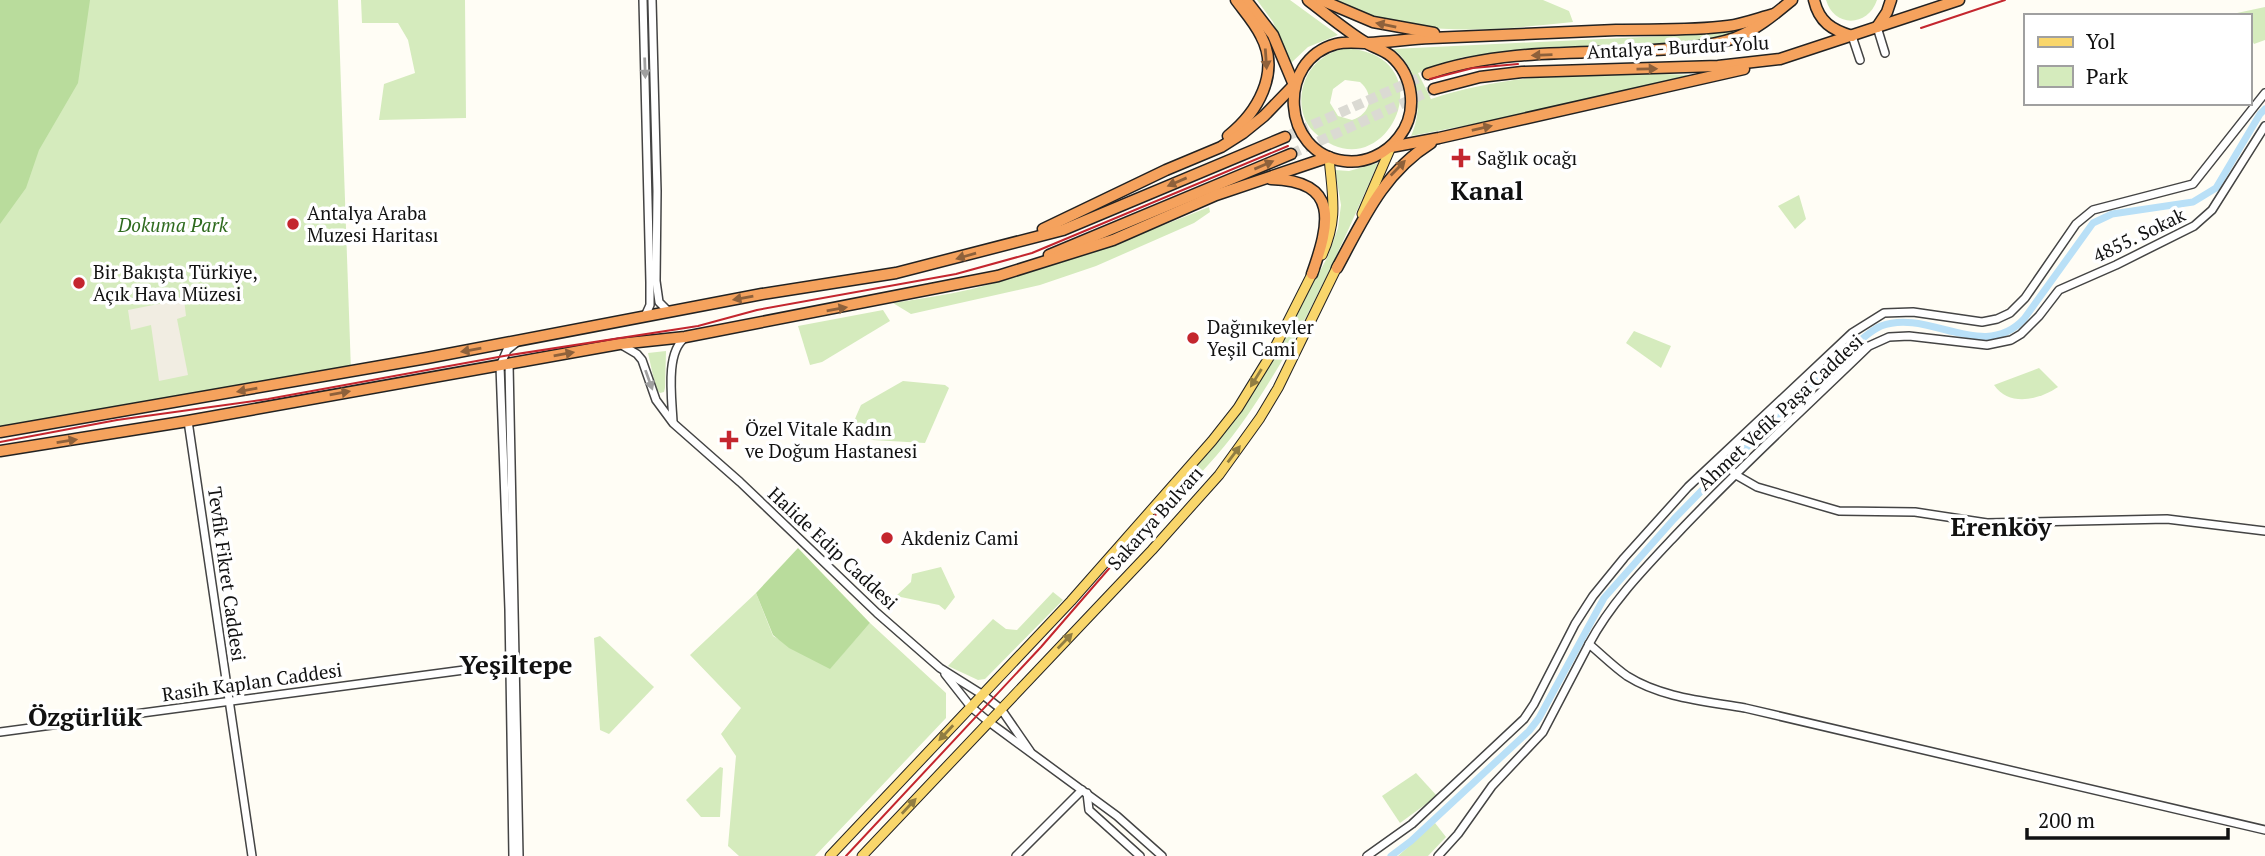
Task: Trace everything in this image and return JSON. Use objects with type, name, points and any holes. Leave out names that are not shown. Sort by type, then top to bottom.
[{"type":"highway","points":[[1197,158],[1243,124],[1256,107],[1264,88],[1268,54],[1261,36],[1236,0]]},
{"type":"highway","points":[[1246,0],[1273,35],[1294,85]]},
{"type":"highway","points":[[1308,0],[1366,43],[1391,56],[1401,67],[1409,87],[1411,109],[1408,123],[1391,147]]},
{"type":"highway","points":[[1321,0],[1373,22],[1453,37]]},
{"type":"highway","points":[[1814,0],[1827,25],[1852,36]]},
{"type":"highway","points":[[1877,27],[1888,12],[1891,0]]},
{"type":"highway","name":"Antalya - Burdur Yolu","points":[[1434,89],[1480,77],[1522,72],[1698,67],[1780,59],[1959,0]]},
{"type":"highway","name":"Antalya - Burdur Yolu","points":[[1428,74],[1477,60],[1522,55],[1690,48],[1736,38],[1757,27],[1788,2]]},
{"type":"highway","points":[[1774,15],[1728,26],[1343,43],[1322,50],[1300,71],[1294,85],[1294,120],[1302,135],[1314,148],[1329,157],[1342,161],[1368,159],[1391,147],[1737,71],[1780,59]]},
{"type":"highway","points":[[1032,237],[1045,228],[1222,147],[1243,133],[1294,85]]},
{"type":"highway","points":[[0,432],[518,342],[645,316],[940,263],[1063,230],[1285,137]]},
{"type":"highway","points":[[1337,268],[1385,184],[1406,160],[1439,138]]},
{"type":"highway","points":[[998,276],[1291,154]]},
{"type":"highway","points":[[0,451],[188,421],[619,344],[685,337],[886,300],[998,276],[1113,240],[1216,195],[1329,157]]},
{"type":"highway","points":[[1261,178],[1292,179],[1304,183],[1318,194],[1325,212],[1325,234],[1312,274]]},
{"type":"highway","points":[[171,403],[181,409],[188,421]]},
{"type":"main road","name":"Sakarya Bulvarı","points":[[862,856],[1152,550],[1226,466],[1261,418],[1278,388],[1337,268],[1391,147]]},
{"type":"main road","name":"Sakarya Bulvarı","points":[[830,856],[1071,601],[1238,408],[1273,351],[1327,244],[1335,206],[1329,157]]},
{"type":"street","points":[[643,0],[651,113]]},
{"type":"street","points":[[645,316],[650,305],[653,282],[652,0]]},
{"type":"street","points":[[1877,27],[1885,53]]},
{"type":"street","points":[[1852,36],[1860,60]]},
{"type":"street","points":[[1367,856],[1412,824],[1524,719],[1575,624],[1593,596],[1624,558],[1688,487],[1722,459],[1852,333],[1884,313],[1913,312],[1982,322],[1997,320],[2010,313],[2025,298],[2076,224],[2093,210],[2193,184],[2265,93]]},
{"type":"street","name":"4855. Sokak","points":[[2076,282],[2194,226],[2212,210],[2265,126]]},
{"type":"street","points":[[653,282],[659,302],[668,312]]},
{"type":"street","name":"Ahmet Vefik Paşa Caddesi","points":[[1438,856],[1458,834],[1492,786],[1543,732],[1607,612],[1632,582],[1735,474],[1869,346],[1889,337],[1909,336],[1987,345],[2011,340],[2021,334],[2059,290],[2076,282]]},
{"type":"street","points":[[673,423],[673,358],[677,343],[685,337]]},
{"type":"street","points":[[513,856],[504,365],[507,350],[518,342]]},
{"type":"street","name":"Halide Edip Caddesi","points":[[619,344],[642,360],[656,400],[673,423],[940,668]]},
{"type":"street","points":[[504,365],[519,856]]},
{"type":"street","name":"Tevfik Fikret Caddesi","points":[[188,421],[252,856]]},
{"type":"street","points":[[1722,459],[1735,474],[1757,487],[1839,510],[1915,512],[1987,523],[2167,519],[2265,531]]},
{"type":"street","points":[[1589,644],[1627,676],[1670,694],[1745,708],[2265,830]]},
{"type":"street","name":"Rasih Kaplan Caddesi","points":[[0,732],[509,664]]},
{"type":"street","points":[[940,668],[1001,709],[1030,751]]},
{"type":"street","points":[[940,668],[971,707],[1117,816],[1161,856]]},
{"type":"street","points":[[1016,856],[1085,792]]},
{"type":"street","points":[[1085,792],[1089,810],[1140,856]]},
{"type":"green space","name":"Dokuma Park","points":[[0,0],[338,0],[351,371],[0,431]]},
{"type":"green space","points":[[0,0],[90,0],[78,83],[39,150],[26,188],[0,224]]},
{"type":"green space","points":[[361,0],[465,0],[466,118],[379,120],[384,84],[415,73],[408,40],[398,23],[362,23]]},
{"type":"green space","points":[[1257,0],[1290,0],[1338,35],[1308,47],[1290,64],[1273,22]]},
{"type":"green space","points":[[1335,0],[1543,0],[1569,11],[1573,22],[1471,30],[1420,27],[1370,16]]},
{"type":"green space","points":[[1826,0],[1877,0],[1866,15],[1851,21],[1836,16]]},
{"type":"green space","points":[[2265,7],[2265,40],[2254,44],[2251,39],[2251,14],[2237,13]]},
{"type":"green space","points":[[1738,30],[1690,44],[1463,57],[1418,73],[1431,99],[1526,78],[1625,73],[1690,75],[1510,117],[1411,136],[1417,113],[1417,89],[1409,67],[1393,49],[1705,34]]},
{"type":"green space","points":[[1344,48],[1377,56],[1395,73],[1400,95],[1396,117],[1383,136],[1363,148],[1340,148],[1314,132],[1304,115],[1302,105],[1307,75],[1323,58]],"holes":[[[1345,80],[1360,82],[1368,93],[1367,109],[1352,120],[1338,116],[1330,103],[1333,89]]]},
{"type":"green space","points":[[1378,163],[1334,260],[1285,356],[1240,426],[1181,494],[1175,488],[1255,390],[1327,258],[1338,228],[1341,205],[1335,170],[1349,171]]},
{"type":"green space","points":[[1799,195],[1806,219],[1795,229],[1778,206]]},
{"type":"green space","points":[[1209,207],[1210,212],[1194,223],[1096,266],[1040,285],[911,314],[893,303],[972,289],[1032,272]]},
{"type":"green space","points":[[883,310],[890,321],[822,362],[810,365],[798,326]]},
{"type":"green space","points":[[1634,331],[1671,346],[1661,368],[1626,343]]},
{"type":"green space","points":[[666,351],[665,388],[664,392],[660,393],[656,389],[648,353]]},
{"type":"green space","points":[[2039,368],[2058,387],[2033,398],[2016,399],[2000,392],[1994,385]]},
{"type":"green space","points":[[903,381],[945,385],[949,388],[925,443],[872,440],[851,428],[861,405]]},
{"type":"green space","points":[[798,548],[870,623],[830,669],[789,648],[773,635],[756,593]]},
{"type":"green space","points":[[941,567],[955,597],[945,610],[939,605],[896,596],[911,582],[912,574]]},
{"type":"green space","points":[[1053,592],[1063,600],[985,679],[978,680],[948,666],[993,619],[1006,629],[1017,630]]},
{"type":"green space","points":[[756,593],[773,636],[830,668],[870,623],[946,693],[946,718],[815,856],[739,856],[728,846],[736,756],[721,734],[741,708],[690,655]]},
{"type":"green space","points":[[600,636],[654,687],[609,734],[600,730],[594,638]]},
{"type":"green space","points":[[720,767],[723,768],[720,817],[701,817],[686,800]]},
{"type":"green space","points":[[1416,773],[1437,796],[1400,823],[1382,796]]},
{"type":"green space","points":[[1435,823],[1446,837],[1428,856],[1398,856]]},
{"type":"shaded area","points":[[184,299],[186,316],[177,319],[188,375],[159,381],[151,325],[131,330],[128,310]]},
{"type":"waterway","points":[[1391,856],[1411,841],[1529,731],[1539,718],[1604,598],[1714,478],[1863,338],[1881,326],[1899,322],[1973,336],[1991,336],[2008,331],[2024,319],[2093,223],[2112,214],[2193,202],[2216,188],[2265,109]]},
{"type":"tunnel","points":[[1285,137],[1428,74]]},
{"type":"tunnel","points":[[1291,154],[1434,89]]},
{"type":"tram line","points":[[1921,28],[2005,0]]},
{"type":"tram line","points":[[1430,79],[1473,68],[1518,64]]},
{"type":"tram line","points":[[0,442],[117,420],[268,399],[504,356],[698,326],[757,310],[956,274],[1032,253],[1288,146]]},
{"type":"tram line","points":[[846,856],[1041,647],[1178,489]]},
{"type":"place","name":"Sağlık ocağı","points":[[1461,158]]},
{"type":"place","name":"Antalya Araba Muzesi Haritası","points":[[293,224]]},
{"type":"place","name":"Bir Bakışta Türkiye, Açık Hava Müzesi","points":[[79,283]]},
{"type":"place","name":"Dağınıkevler Yeşil Cami","points":[[1193,338]]},
{"type":"place","name":"Özel Vitale Kadın ve Doğum Hastanesi","points":[[729,440]]},
{"type":"place","name":"Akdeniz Cami","points":[[887,538]]},
{"type":"district","name":"Kanal","points":[[1487,191]]},
{"type":"district","name":"Erenköy","points":[[2001,527]]},
{"type":"district","name":"Yeşiltepe","points":[[516,665]]},
{"type":"district","name":"Özgürlük","points":[[85,717]]}]
